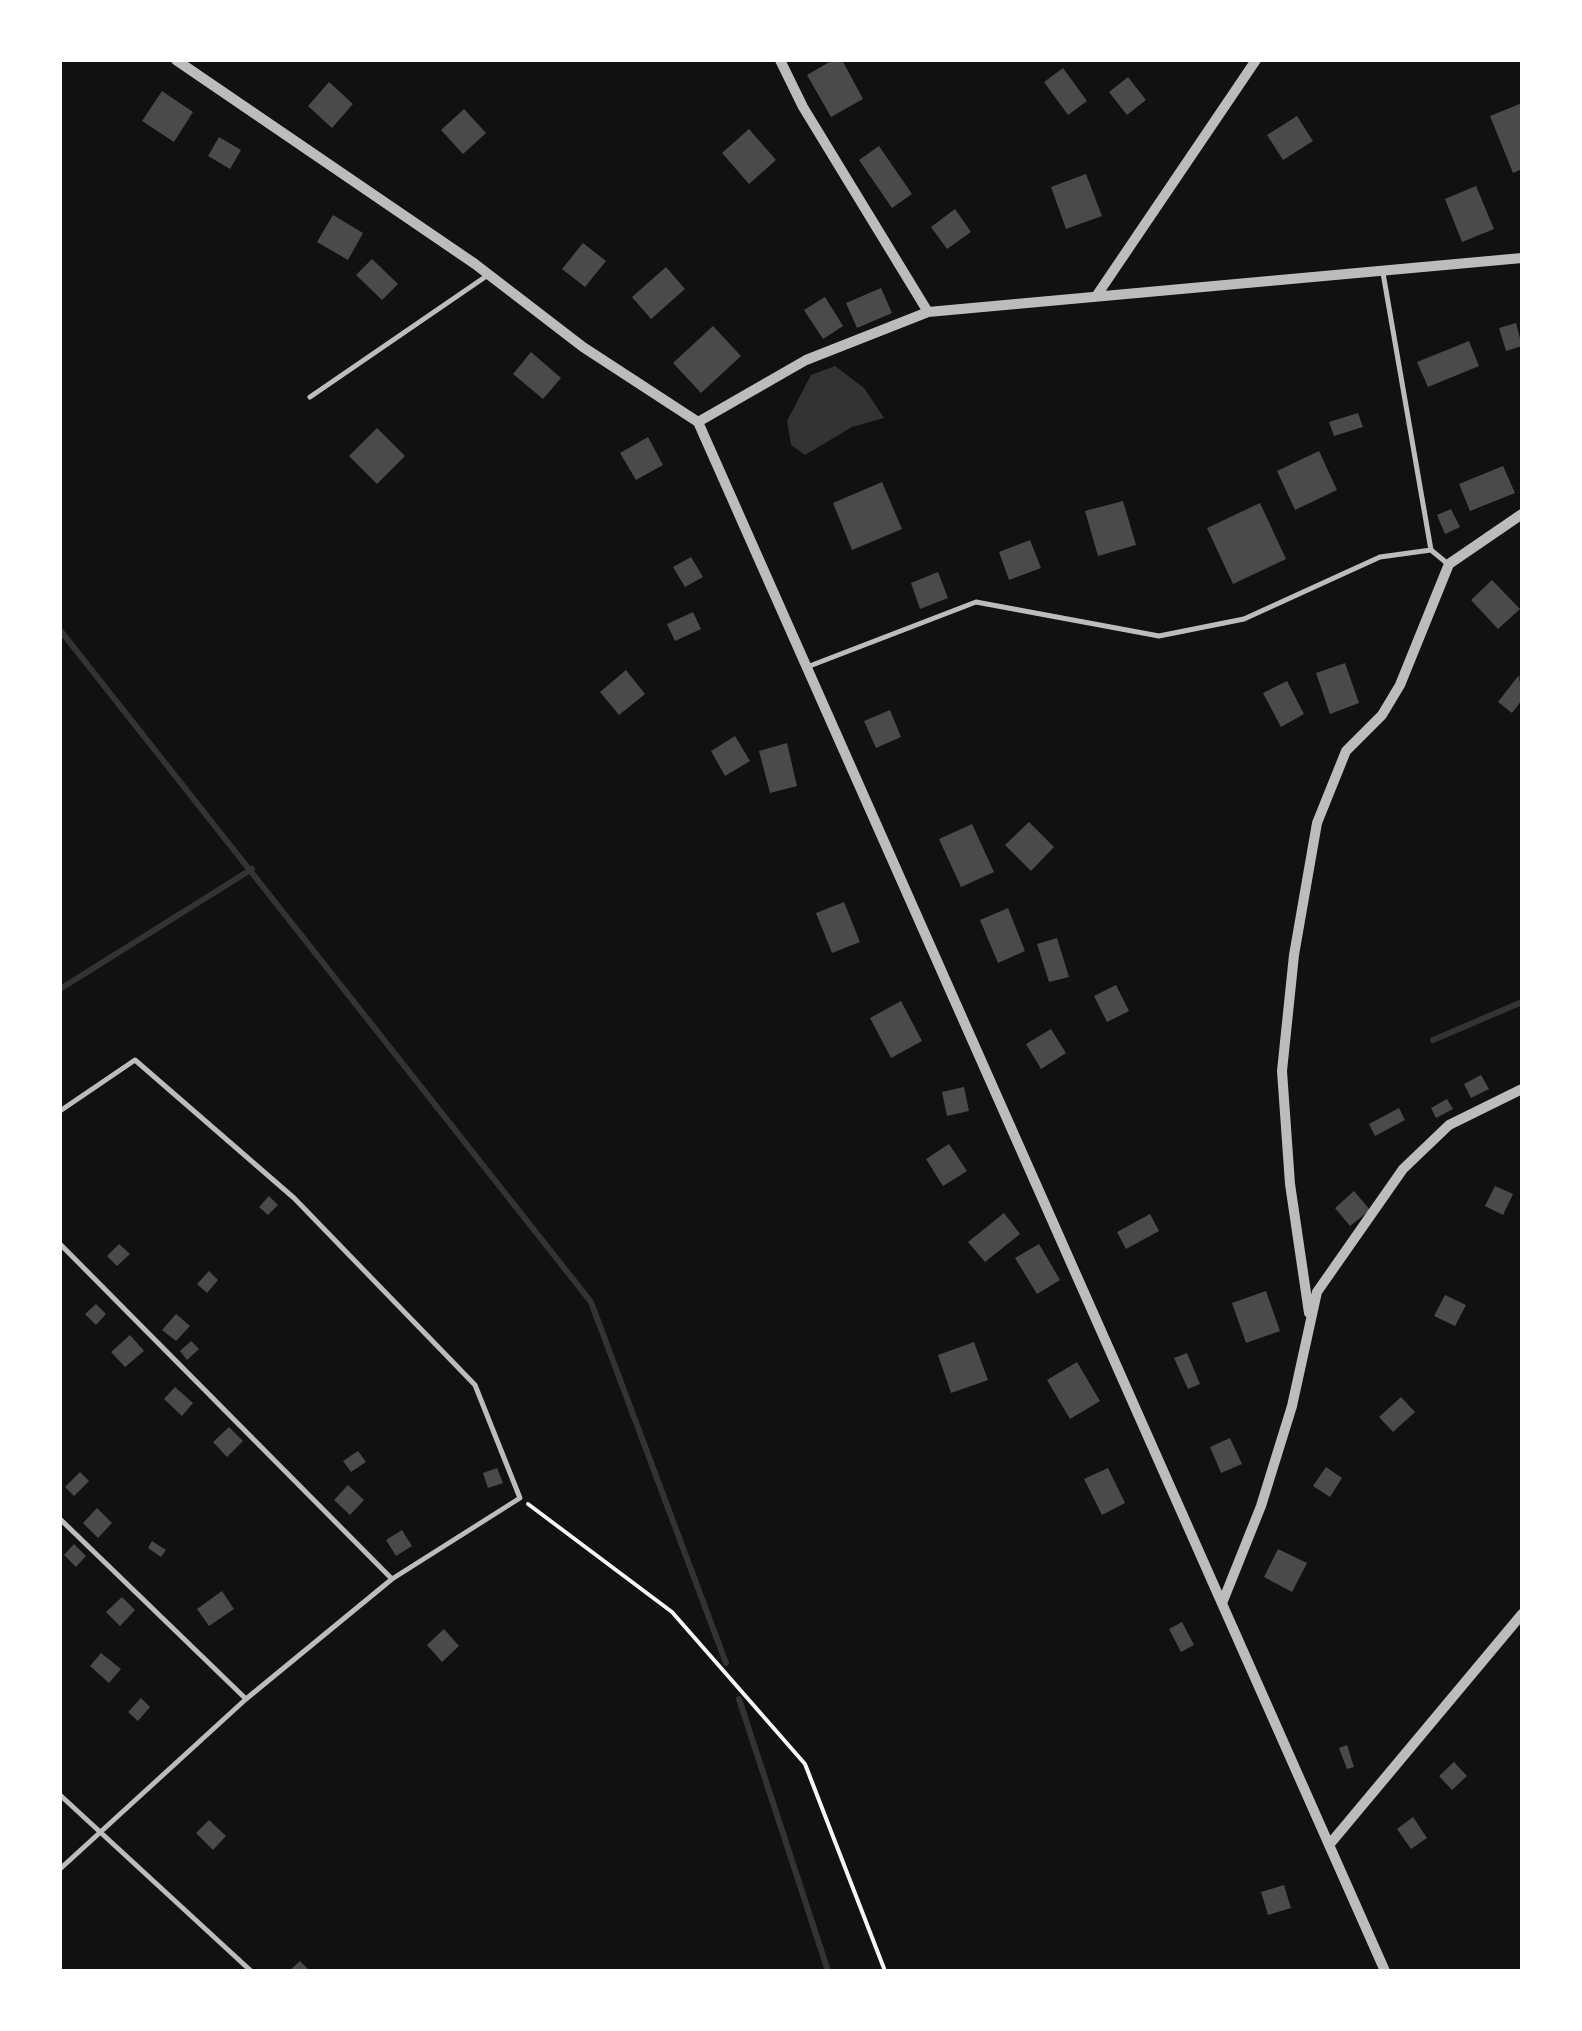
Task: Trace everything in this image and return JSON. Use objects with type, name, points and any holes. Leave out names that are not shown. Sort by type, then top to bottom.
[{"type":"street","points":[[176,60],[488,274],[583,347],[698,422],[1384,1971]]},
{"type":"street","points":[[780,60],[803,107],[928,312]]},
{"type":"street","points":[[1097,295],[1256,60]]},
{"type":"street","points":[[698,422],[806,360],[928,312],[1522,258]]},
{"type":"street","points":[[1309,1313],[1290,1184],[1282,1071],[1294,955],[1317,823],[1346,751],[1382,715],[1400,685],[1449,564],[1522,514]]},
{"type":"street","points":[[1223,1602],[1261,1506],[1292,1406],[1309,1313],[1317,1292],[1404,1169],[1448,1125],[1522,1089]]},
{"type":"street","points":[[1329,1845],[1522,1614]]},
{"type":"lane","points":[[1383,270],[1431,550],[1449,564]]},
{"type":"lane","points":[[310,396],[488,274]]},
{"type":"lane","points":[[807,668],[976,602],[1159,636],[1244,619],[1380,557],[1431,550]]},
{"type":"lane","points":[[60,1111],[134,1060],[294,1198],[475,1386],[520,1498],[392,1579],[246,1699],[60,1869]]},
{"type":"lane","points":[[60,1244],[392,1579]]},
{"type":"lane","points":[[60,1519],[246,1699]]},
{"type":"lane","points":[[60,1795],[251,1971]]},
{"type":"path","points":[[520,1498],[672,1612],[805,1764],[885,1971]]},
{"type":"shaded area","points":[[835,366],[864,388],[884,418],[852,427],[805,455],[791,445],[787,421],[811,375]]},
{"type":"building","points":[[833,60],[842,60],[863,99],[831,117],[807,75]]},
{"type":"building","points":[[1063,68],[1087,101],[1068,115],[1044,82]]},
{"type":"building","points":[[1128,77],[1146,100],[1127,115],[1109,92]]},
{"type":"building","points":[[329,82],[353,104],[332,128],[308,106]]},
{"type":"building","points":[[162,91],[193,112],[174,142],[142,121]]},
{"type":"building","points":[[1522,103],[1522,169],[1513,173],[1490,116]]},
{"type":"building","points":[[464,109],[486,133],[463,154],[441,130]]},
{"type":"building","points":[[1297,116],[1313,141],[1283,160],[1267,135]]},
{"type":"building","points":[[749,129],[776,160],[749,184],[722,153]]},
{"type":"building","points":[[219,137],[241,150],[230,169],[208,156]]},
{"type":"building","points":[[879,146],[912,194],[892,208],[859,160]]},
{"type":"building","points":[[1086,174],[1102,216],[1066,229],[1051,187]]},
{"type":"building","points":[[1476,186],[1494,229],[1462,242],[1445,199]]},
{"type":"building","points":[[955,209],[971,232],[947,249],[931,227]]},
{"type":"building","points":[[333,215],[363,233],[348,260],[317,242]]},
{"type":"building","points":[[583,243],[606,261],[585,287],[562,269]]},
{"type":"building","points":[[372,259],[398,284],[382,300],[356,275]]},
{"type":"building","points":[[666,267],[685,289],[651,319],[632,297]]},
{"type":"building","points":[[881,288],[892,313],[857,328],[846,303]]},
{"type":"building","points":[[825,297],[843,326],[823,339],[804,310]]},
{"type":"building","points":[[1516,323],[1522,346],[1506,351],[1499,328]]},
{"type":"building","points":[[713,326],[741,356],[701,393],[673,363]]},
{"type":"building","points":[[1469,341],[1479,366],[1428,387],[1417,362]]},
{"type":"building","points":[[531,352],[561,378],[543,399],[513,374]]},
{"type":"building","points":[[1358,413],[1363,427],[1334,436],[1329,422]]},
{"type":"building","points":[[377,428],[405,456],[377,484],[349,456]]},
{"type":"building","points":[[648,437],[663,465],[636,480],[620,453]]},
{"type":"building","points":[[1319,451],[1337,490],[1295,510],[1277,471]]},
{"type":"building","points":[[1503,466],[1515,493],[1470,511],[1459,484]]},
{"type":"building","points":[[882,482],[902,529],[852,550],[833,503]]},
{"type":"building","points":[[1123,501],[1136,545],[1098,556],[1085,511]]},
{"type":"building","points":[[1260,503],[1286,559],[1233,584],[1207,528]]},
{"type":"building","points":[[1451,509],[1460,527],[1445,534],[1437,515]]},
{"type":"building","points":[[1030,540],[1041,568],[1009,580],[999,552]]},
{"type":"building","points":[[691,557],[703,577],[685,587],[673,567]]},
{"type":"building","points":[[938,572],[948,598],[920,609],[911,583]]},
{"type":"building","points":[[1492,580],[1520,609],[1498,629],[1471,600]]},
{"type":"building","points":[[693,612],[701,629],[675,641],[667,624]]},
{"type":"building","points":[[1345,663],[1359,703],[1330,714],[1316,673]]},
{"type":"building","points":[[626,670],[645,694],[619,715],[600,692]]},
{"type":"building","points":[[1519,675],[1522,700],[1512,713],[1498,702]]},
{"type":"building","points":[[1287,681],[1304,714],[1281,727],[1263,693]]},
{"type":"building","points":[[890,710],[901,737],[876,748],[864,721]]},
{"type":"building","points":[[735,736],[750,761],[725,776],[711,751]]},
{"type":"building","points":[[787,743],[797,786],[770,793],[759,751]]},
{"type":"building","points":[[1029,822],[1054,847],[1031,871],[1005,845]]},
{"type":"building","points":[[972,824],[994,872],[961,887],[939,839]]},
{"type":"building","points":[[844,902],[860,942],[832,953],[816,913]]},
{"type":"building","points":[[1008,908],[1025,951],[998,963],[980,920]]},
{"type":"building","points":[[1057,938],[1069,977],[1049,982],[1037,944]]},
{"type":"building","points":[[1116,985],[1129,1011],[1107,1022],[1094,996]]},
{"type":"building","points":[[901,1001],[922,1041],[891,1058],[870,1018]]},
{"type":"building","points":[[1051,1029],[1066,1053],[1041,1069],[1026,1044]]},
{"type":"building","points":[[1481,1075],[1489,1089],[1471,1098],[1464,1084]]},
{"type":"building","points":[[964,1087],[969,1111],[947,1116],[942,1092]]},
{"type":"building","points":[[1447,1099],[1453,1109],[1436,1118],[1431,1108]]},
{"type":"building","points":[[1399,1108],[1405,1120],[1375,1136],[1369,1124]]},
{"type":"building","points":[[949,1144],[967,1171],[943,1186],[926,1159]]},
{"type":"building","points":[[1495,1186],[1513,1194],[1503,1215],[1485,1206]]},
{"type":"building","points":[[1354,1191],[1370,1210],[1350,1226],[1335,1208]]},
{"type":"building","points":[[269,1196],[278,1205],[268,1215],[259,1207]]},
{"type":"building","points":[[1004,1213],[1020,1234],[985,1262],[968,1242]]},
{"type":"building","points":[[1150,1214],[1159,1231],[1126,1249],[1117,1232]]},
{"type":"building","points":[[119,1244],[130,1254],[117,1266],[107,1256]]},
{"type":"building","points":[[1039,1244],[1060,1280],[1037,1294],[1015,1258]]},
{"type":"building","points":[[209,1271],[218,1280],[207,1293],[197,1284]]},
{"type":"building","points":[[1266,1291],[1280,1331],[1246,1343],[1232,1303]]},
{"type":"building","points":[[1445,1295],[1466,1305],[1455,1326],[1434,1316]]},
{"type":"building","points":[[96,1304],[106,1314],[96,1325],[85,1314]]},
{"type":"building","points":[[176,1314],[190,1326],[176,1341],[162,1330]]},
{"type":"building","points":[[130,1335],[144,1351],[125,1367],[111,1352]]},
{"type":"building","points":[[191,1341],[199,1349],[187,1360],[180,1351]]},
{"type":"building","points":[[974,1342],[988,1380],[951,1393],[938,1355]]},
{"type":"building","points":[[1187,1353],[1200,1384],[1188,1389],[1174,1358]]},
{"type":"building","points":[[1077,1362],[1100,1401],[1070,1419],[1047,1380]]},
{"type":"building","points":[[175,1387],[193,1403],[182,1416],[164,1399]]},
{"type":"building","points":[[1401,1397],[1415,1412],[1393,1432],[1379,1417]]},
{"type":"building","points":[[229,1427],[243,1441],[227,1457],[213,1442]]},
{"type":"building","points":[[1230,1438],[1242,1464],[1221,1473],[1210,1447]]},
{"type":"building","points":[[358,1451],[366,1462],[351,1472],[343,1461]]},
{"type":"building","points":[[1326,1467],[1342,1478],[1330,1497],[1313,1486]]},
{"type":"building","points":[[497,1468],[503,1483],[488,1488],[483,1473]]},
{"type":"building","points":[[1108,1468],[1125,1503],[1102,1515],[1084,1479]]},
{"type":"building","points":[[80,1472],[89,1481],[74,1496],[65,1487]]},
{"type":"building","points":[[348,1485],[364,1500],[350,1515],[334,1500]]},
{"type":"building","points":[[97,1508],[112,1523],[98,1538],[83,1523]]},
{"type":"building","points":[[402,1530],[412,1546],[396,1556],[386,1540]]},
{"type":"building","points":[[152,1541],[166,1550],[161,1557],[148,1548]]},
{"type":"building","points":[[74,1544],[86,1556],[76,1567],[64,1555]]},
{"type":"building","points":[[1278,1549],[1307,1563],[1292,1592],[1264,1577]]},
{"type":"building","points":[[222,1591],[234,1609],[209,1626],[197,1609]]},
{"type":"building","points":[[122,1597],[135,1610],[120,1626],[106,1612]]},
{"type":"building","points":[[1182,1622],[1194,1645],[1181,1652],[1169,1629]]},
{"type":"building","points":[[444,1629],[459,1646],[442,1662],[427,1645]]},
{"type":"building","points":[[101,1653],[121,1669],[109,1683],[90,1666]]},
{"type":"building","points":[[141,1698],[150,1707],[138,1721],[128,1712]]},
{"type":"building","points":[[1347,1745],[1354,1767],[1347,1769],[1339,1748]]},
{"type":"building","points":[[1454,1762],[1467,1776],[1452,1790],[1439,1776]]},
{"type":"building","points":[[1413,1817],[1427,1838],[1411,1849],[1397,1829]]},
{"type":"building","points":[[209,1820],[226,1836],[213,1850],[196,1833]]},
{"type":"building","points":[[1284,1885],[1291,1908],[1268,1915],[1261,1892]]},
{"type":"building","points":[[300,1961],[310,1971],[289,1971]]},
{"type":"waterway","points":[[60,630],[591,1302],[726,1663]]},
{"type":"waterway","points":[[60,989],[252,869]]},
{"type":"waterway","points":[[1433,1040],[1522,1002]]},
{"type":"waterway","points":[[739,1699],[828,1971]]}]
